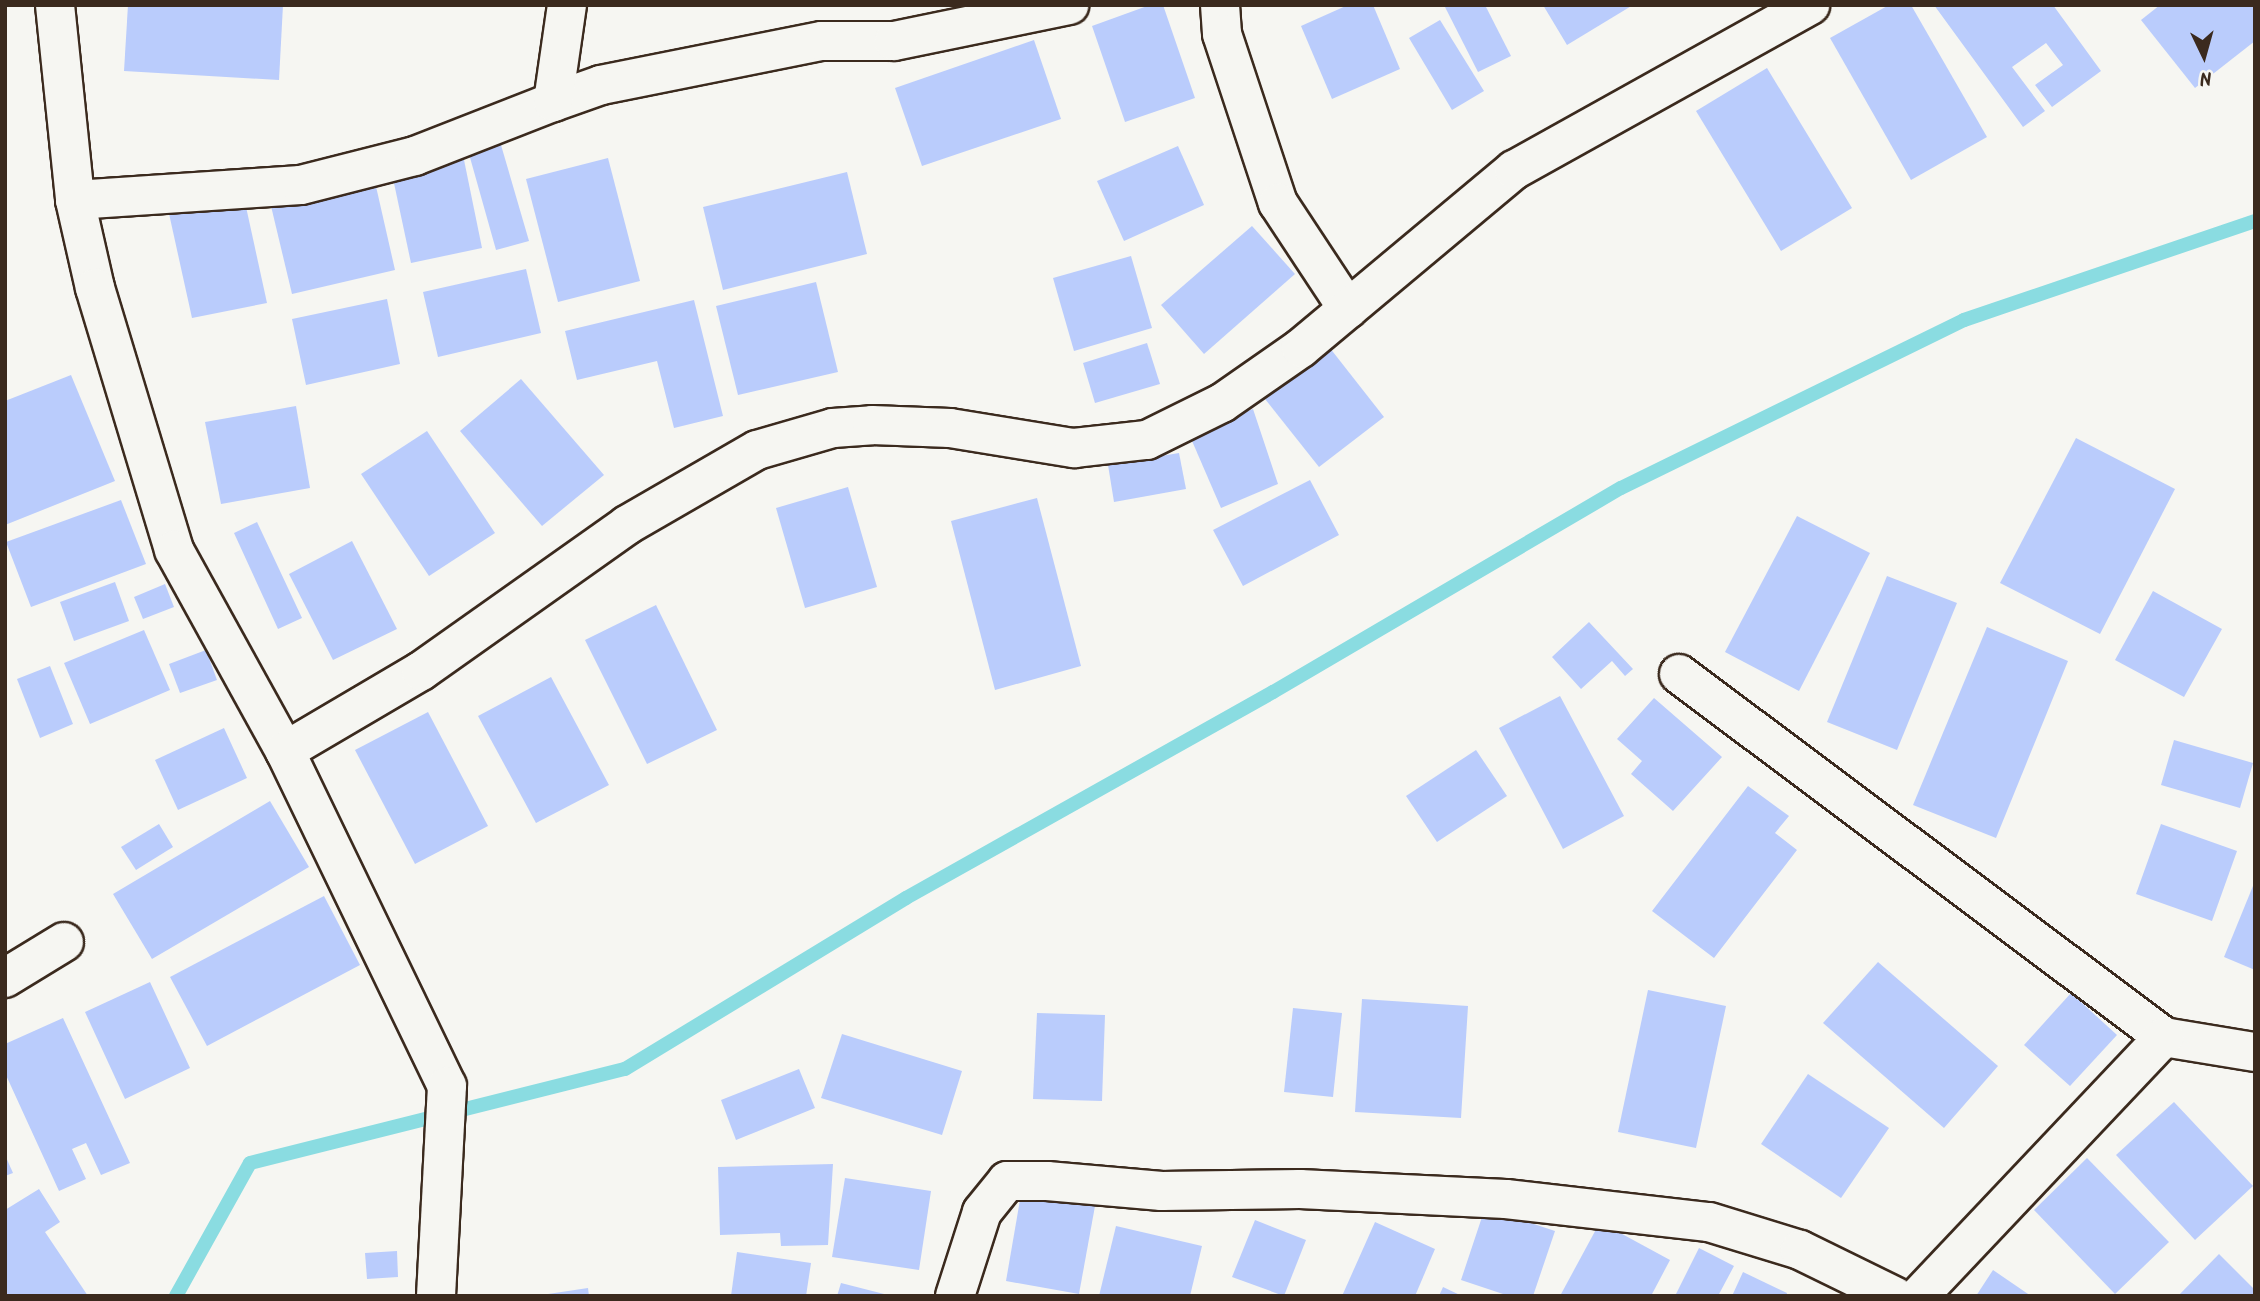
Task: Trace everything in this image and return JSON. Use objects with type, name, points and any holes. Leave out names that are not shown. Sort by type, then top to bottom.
[{"type":"street","points":[[55,5],[75,200],[94,288],[174,550],[285,751],[447,1086],[447,1152],[436,1296]]},
{"type":"street","points":[[553,102],[567,5]]},
{"type":"street","points":[[75,200],[301,185],[415,156],[601,85],[822,41],[894,41],[1069,5]]},
{"type":"street","points":[[1220,5],[1222,34],[1278,203],[1348,309]]},
{"type":"street","points":[[285,751],[421,670],[628,525],[757,450],[833,428],[872,425],[950,428],[1074,448],[1147,440],[1222,402],[1301,348],[1514,170],[1810,5]]},
{"type":"street","points":[[1679,674],[2164,1037],[2255,1052]]},
{"type":"street","points":[[5,978],[64,942]]},
{"type":"street","points":[[1919,1296],[2164,1037]]},
{"type":"street","points":[[955,1296],[982,1212],[1007,1181],[1046,1181],[1162,1191],[1300,1189],[1506,1199],[1709,1222],[1800,1250],[1894,1296]]},
{"type":"building","points":[[128,5],[283,5],[279,80],[124,71]]},
{"type":"building","points":[[1150,5],[1163,5],[1195,98],[1125,122],[1092,26]]},
{"type":"building","points":[[1348,5],[1373,5],[1400,69],[1332,99],[1301,26]]},
{"type":"building","points":[[1485,5],[1511,56],[1478,72],[1445,7]]},
{"type":"building","points":[[1543,5],[1633,5],[1567,45]]},
{"type":"building","points":[[1889,5],[1911,5],[1987,137],[1911,180],[1830,38]]},
{"type":"building","points":[[1934,5],[2053,5],[2101,71],[2052,107],[2035,85],[2063,65],[2046,43],[2012,67],[2045,111],[2023,127]]},
{"type":"building","points":[[2160,5],[2255,5],[2255,41],[2195,88],[2141,20]]},
{"type":"building","points":[[1440,20],[1484,91],[1452,110],[1409,38]]},
{"type":"building","points":[[1034,40],[1061,119],[922,166],[895,88]]},
{"type":"building","points":[[1767,68],[1852,208],[1781,251],[1696,111]]},
{"type":"building","points":[[501,145],[529,241],[496,250],[469,154]]},
{"type":"building","points":[[1178,146],[1204,205],[1124,241],[1097,181]]},
{"type":"building","points":[[463,155],[482,248],[411,263],[391,169]]},
{"type":"building","points":[[608,158],[640,281],[558,302],[526,179]]},
{"type":"building","points":[[847,172],[867,254],[723,290],[703,207]]},
{"type":"building","points":[[375,182],[395,270],[292,294],[271,206]]},
{"type":"building","points":[[243,193],[267,303],[192,318],[168,209]]},
{"type":"building","points":[[1252,226],[1295,274],[1204,354],[1161,305]]},
{"type":"building","points":[[1131,256],[1152,328],[1074,351],[1053,278]]},
{"type":"building","points":[[526,269],[541,333],[438,357],[423,292]]},
{"type":"building","points":[[816,282],[838,372],[738,395],[716,306]]},
{"type":"building","points":[[387,299],[400,364],[306,385],[292,319]]},
{"type":"building","points":[[694,300],[723,416],[674,428],[657,361],[577,380],[565,331]]},
{"type":"building","points":[[1315,329],[1384,417],[1319,467],[1250,380]]},
{"type":"building","points":[[1147,343],[1160,384],[1095,403],[1083,363]]},
{"type":"building","points":[[71,375],[115,481],[5,525],[5,401]]},
{"type":"building","points":[[521,379],[604,475],[542,526],[460,431]]},
{"type":"building","points":[[296,406],[310,488],[221,504],[205,422]]},
{"type":"building","points":[[1253,409],[1278,484],[1221,508],[1189,434]]},
{"type":"building","points":[[427,431],[495,533],[429,576],[361,474]]},
{"type":"building","points":[[2076,438],[2175,489],[2100,634],[2000,583]]},
{"type":"building","points":[[1179,453],[1186,489],[1114,502],[1108,465]]},
{"type":"building","points":[[1310,480],[1339,535],[1243,586],[1213,530]]},
{"type":"building","points":[[848,487],[877,587],[805,608],[776,508]]},
{"type":"building","points":[[1037,498],[1081,666],[995,690],[951,521]]},
{"type":"building","points":[[121,500],[146,564],[31,607],[6,542]]},
{"type":"building","points":[[1797,516],[1870,553],[1799,691],[1725,652]]},
{"type":"building","points":[[257,522],[302,618],[278,629],[234,533]]},
{"type":"building","points":[[352,541],[397,629],[333,660],[289,574]]},
{"type":"building","points":[[1887,576],[1957,603],[1897,750],[1827,722]]},
{"type":"building","points":[[115,582],[129,621],[74,641],[60,602]]},
{"type":"building","points":[[165,584],[174,607],[143,619],[134,597]]},
{"type":"building","points":[[2153,591],[2222,629],[2184,697],[2115,660]]},
{"type":"building","points":[[656,605],[717,730],[647,764],[585,640]]},
{"type":"building","points":[[1589,622],[1633,669],[1625,676],[1612,661],[1581,689],[1552,657]]},
{"type":"building","points":[[1987,627],[2068,661],[1996,838],[1913,805]]},
{"type":"building","points":[[144,630],[170,690],[90,724],[64,663]]},
{"type":"building","points":[[206,650],[217,680],[180,693],[169,664]]},
{"type":"building","points":[[50,666],[73,724],[40,738],[17,679]]},
{"type":"building","points":[[551,677],[609,785],[536,823],[478,716]]},
{"type":"building","points":[[1560,696],[1624,816],[1563,849],[1499,728]]},
{"type":"building","points":[[1654,698],[1722,757],[1673,811],[1631,774],[1642,761],[1617,739]]},
{"type":"building","points":[[428,712],[488,826],[415,864],[355,750]]},
{"type":"building","points":[[224,728],[247,778],[178,810],[155,760]]},
{"type":"building","points":[[2174,740],[2253,763],[2240,808],[2161,785]]},
{"type":"building","points":[[1476,750],[1507,796],[1437,842],[1406,796]]},
{"type":"building","points":[[1748,786],[1789,816],[1775,833],[1797,850],[1714,958],[1652,911]]},
{"type":"building","points":[[270,801],[309,867],[152,959],[113,894]]},
{"type":"building","points":[[159,824],[173,847],[136,870],[121,847]]},
{"type":"building","points":[[2161,824],[2237,851],[2212,921],[2136,894]]},
{"type":"building","points":[[2255,881],[2255,970],[2224,957]]},
{"type":"building","points":[[324,896],[360,965],[207,1046],[170,977]]},
{"type":"building","points":[[1878,962],[1998,1066],[1944,1128],[1823,1023]]},
{"type":"building","points":[[150,982],[190,1068],[125,1099],[85,1012]]},
{"type":"building","points":[[1648,990],[1726,1006],[1696,1148],[1618,1132]]},
{"type":"building","points":[[2071,993],[2117,1035],[2070,1086],[2024,1045]]},
{"type":"building","points":[[1362,999],[1468,1006],[1461,1118],[1355,1112]]},
{"type":"building","points":[[1293,1008],[1342,1013],[1333,1097],[1284,1092]]},
{"type":"building","points":[[1037,1013],[1105,1015],[1102,1101],[1033,1099]]},
{"type":"building","points":[[63,1018],[130,1163],[101,1175],[86,1143],[72,1149],[86,1179],[59,1191],[5,1073],[5,1044]]},
{"type":"building","points":[[842,1034],[962,1071],[942,1135],[821,1098]]},
{"type":"building","points":[[799,1069],[815,1108],[736,1140],[721,1100]]},
{"type":"building","points":[[1808,1074],[1889,1128],[1841,1198],[1761,1144]]},
{"type":"building","points":[[2174,1102],[2253,1186],[2195,1240],[2116,1155]]},
{"type":"building","points":[[5,1155],[13,1173],[5,1176]]},
{"type":"building","points":[[2087,1158],[2169,1242],[2115,1294],[2034,1210]]},
{"type":"building","points":[[833,1164],[828,1245],[781,1246],[780,1233],[720,1235],[718,1167]]},
{"type":"building","points":[[845,1178],[931,1191],[919,1270],[832,1257]]},
{"type":"building","points":[[39,1189],[60,1222],[45,1232],[88,1296],[5,1296],[5,1210]]},
{"type":"building","points":[[1021,1194],[1095,1206],[1079,1294],[1006,1281]]},
{"type":"building","points":[[1485,1208],[1555,1231],[1533,1296],[1509,1296],[1461,1280]]},
{"type":"building","points":[[1255,1220],[1306,1240],[1284,1296],[1232,1277]]},
{"type":"building","points":[[1375,1222],[1435,1249],[1415,1296],[1342,1296]]},
{"type":"building","points":[[1600,1222],[1670,1260],[1651,1296],[1560,1296]]},
{"type":"building","points":[[1116,1226],[1202,1246],[1190,1296],[1099,1296]]},
{"type":"building","points":[[1699,1248],[1734,1266],[1718,1296],[1675,1296]]},
{"type":"building","points":[[397,1251],[398,1277],[367,1279],[365,1253]]},
{"type":"building","points":[[737,1252],[811,1263],[806,1296],[731,1296]]},
{"type":"building","points":[[2219,1254],[2255,1290],[2255,1296],[2178,1296]]},
{"type":"building","points":[[1993,1270],[2031,1296],[1976,1296]]},
{"type":"building","points":[[1743,1272],[1787,1293],[1786,1296],[1732,1296]]},
{"type":"building","points":[[841,1283],[888,1295],[888,1296],[837,1296]]},
{"type":"building","points":[[1443,1287],[1462,1296],[1439,1296]]},
{"type":"building","points":[[588,1288],[589,1296],[548,1294]]},
{"type":"waterway","points":[[176,1296],[250,1163],[625,1069],[906,898],[1273,692],[1621,488],[1964,320],[2255,221]]}]
